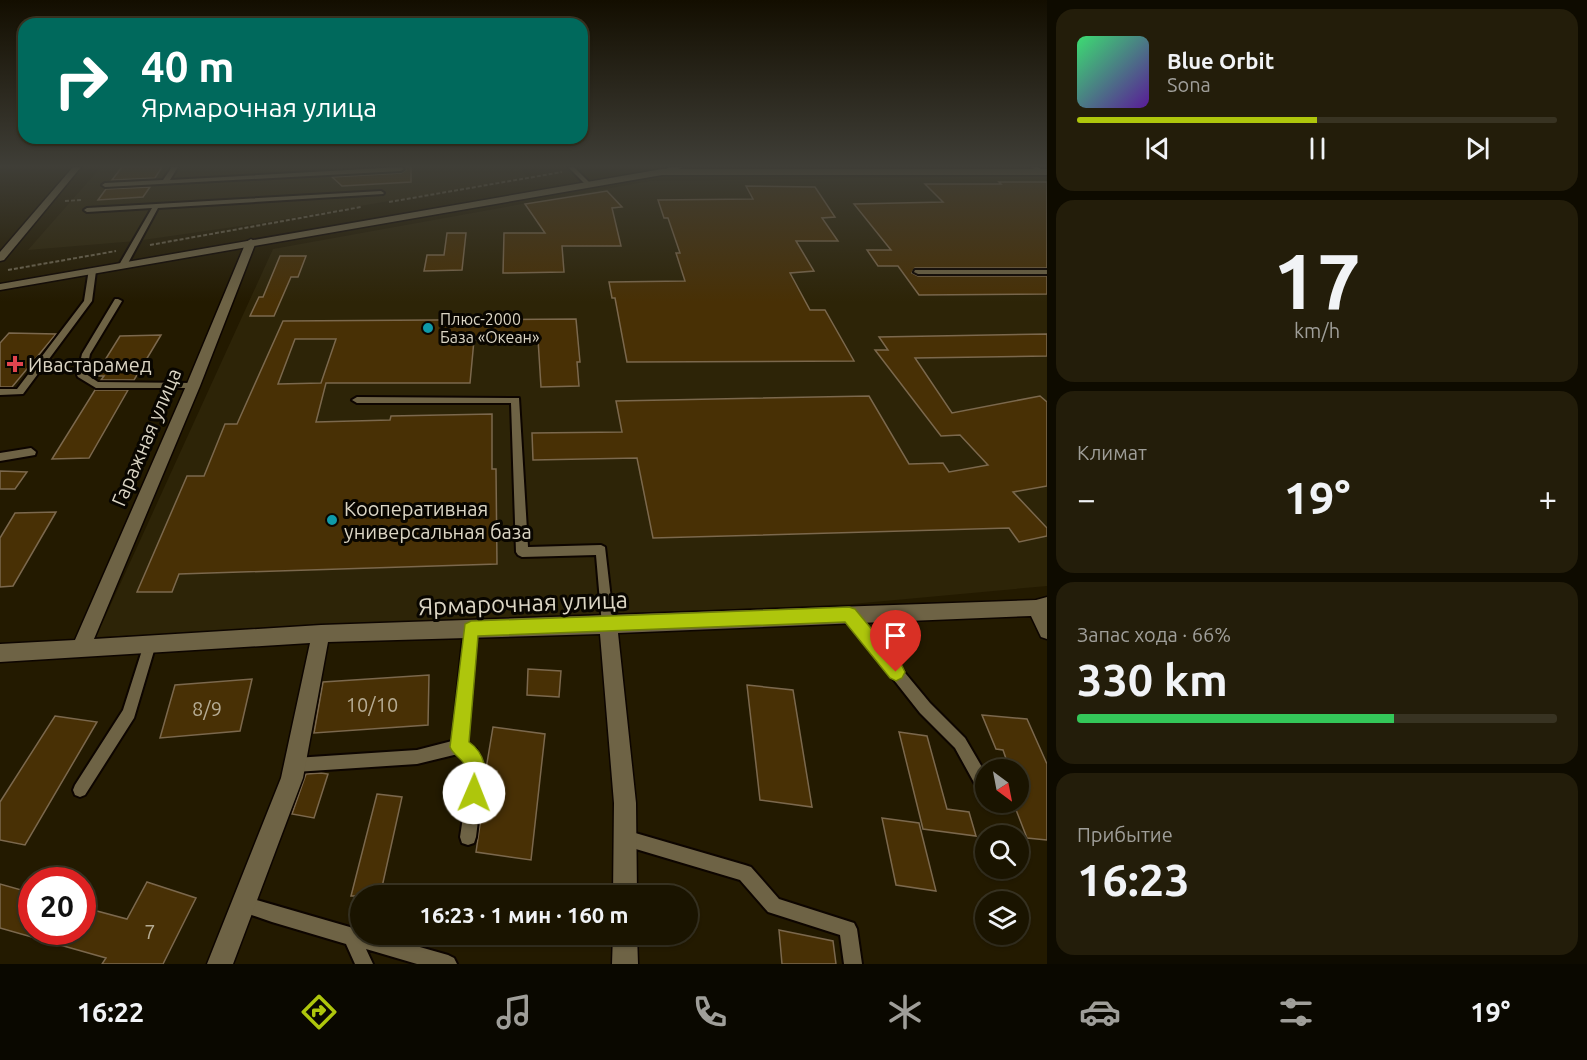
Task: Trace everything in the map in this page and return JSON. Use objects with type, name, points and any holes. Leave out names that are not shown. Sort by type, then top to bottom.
[{"type":"street","points":[[0,258],[39,212]]},
{"type":"street","points":[[0,287],[422,212]]},
{"type":"street","name":"Гаражная улица","points":[[80,649],[193,386],[251,242]]},
{"type":"street","points":[[1041,606],[1047,631]]},
{"type":"street","name":"Ярмарочная улица","points":[[0,654],[321,633],[608,625],[1041,606]]},
{"type":"street","points":[[608,625],[625,803],[625,885]]},
{"type":"street","points":[[220,964],[295,765],[321,633]]},
{"type":"street","points":[[625,945],[625,964]]},
{"type":"lane","points":[[123,265],[153,212]]},
{"type":"lane","points":[[0,392],[20,392],[88,301],[92,271]]},
{"type":"lane","points":[[918,272],[1047,272]]},
{"type":"lane","points":[[118,301],[86,354],[81,375],[96,385],[193,386]]},
{"type":"lane","points":[[357,400],[516,400],[522,552],[601,550],[608,625]]},
{"type":"lane","points":[[0,457],[31,452]]},
{"type":"lane","points":[[849,615],[925,708],[960,742],[975,770]]},
{"type":"lane","points":[[459,747],[471,629]]},
{"type":"lane","points":[[80,789],[129,713],[150,644]]},
{"type":"lane","points":[[295,765],[417,757],[459,747],[471,754],[477,771],[468,837]]},
{"type":"lane","points":[[625,838],[745,873],[774,906],[848,929],[853,964]]},
{"type":"lane","points":[[243,904],[350,936]]},
{"type":"lane","points":[[356,945],[364,964]]},
{"type":"lane","points":[[380,945],[448,964]]},
{"type":"path","points":[[5,270],[336,212]]},
{"type":"shaded area","points":[[61,212],[326,212],[136,241],[28,250]]},
{"type":"shaded area","points":[[478,212],[1047,212],[1047,586],[852,604],[96,637],[273,249]]},
{"type":"building","points":[[531,212],[613,212],[621,246],[562,246],[564,272],[503,273],[504,233],[545,233]]},
{"type":"building","points":[[662,212],[832,212],[835,217],[822,218],[838,241],[796,241],[814,271],[790,273],[810,310],[825,310],[854,361],[627,362],[615,298],[612,298],[609,282],[685,281],[676,253],[680,253],[668,218],[664,218]]},
{"type":"building","points":[[860,212],[1047,212],[1047,268],[915,268],[912,273],[918,276],[1047,276],[1047,294],[919,295],[898,266],[878,266],[867,250],[891,250]]},
{"type":"building","points":[[447,233],[466,233],[462,270],[424,271],[427,255],[444,255]]},
{"type":"building","points":[[280,256],[306,256],[298,277],[291,277],[274,316],[250,316],[259,297],[263,297]]},
{"type":"building","points":[[576,319],[580,362],[577,362],[579,386],[541,387],[538,339],[474,340],[470,383],[326,383],[316,422],[390,420],[391,416],[492,414],[492,469],[496,469],[497,564],[179,574],[172,592],[137,592],[187,476],[204,476],[225,424],[237,424],[283,321]],"holes":[[[295,339],[336,339],[321,383],[278,384]]]},
{"type":"building","name":"Ивастарамед","points":[[9,333],[56,334],[12,387],[0,387],[0,343]]},
{"type":"building","points":[[1047,334],[1047,356],[915,358],[952,413],[1040,396],[1047,402],[1047,486],[1013,492],[1047,528],[1047,536],[1019,542],[1009,528],[653,538],[637,458],[533,460],[532,433],[622,432],[616,401],[869,396],[909,464],[943,463],[949,472],[988,465],[960,435],[941,436],[875,350],[888,350],[879,337]]},
{"type":"building","points":[[161,335],[134,380],[101,380],[104,376],[95,376],[120,336]]},
{"type":"building","points":[[95,390],[128,390],[89,458],[52,459]]},
{"type":"building","points":[[0,471],[27,472],[15,489],[0,489]]},
{"type":"building","points":[[56,512],[13,586],[0,587],[0,538],[15,513]]},
{"type":"building","points":[[528,669],[561,671],[559,697],[527,695]]},
{"type":"building","points":[[429,675],[428,725],[314,733],[323,682]]},
{"type":"building","points":[[252,679],[240,731],[160,738],[175,685]]},
{"type":"building","points":[[747,685],[793,690],[812,807],[760,800]]},
{"type":"building","points":[[982,715],[1027,719],[1047,764],[1047,840],[1029,838],[1029,825],[1022,825],[1017,813],[1029,813],[1029,759],[1006,759],[1003,750],[996,749]]},
{"type":"building","points":[[55,716],[97,722],[25,845],[0,840],[0,802]]},
{"type":"building","points":[[493,727],[545,734],[531,860],[476,852],[483,804],[491,805],[497,771],[486,769]]},
{"type":"building","points":[[899,732],[927,736],[947,809],[969,812],[975,836],[923,829]]},
{"type":"building","points":[[306,774],[328,774],[314,818],[292,814]]},
{"type":"building","points":[[377,794],[402,797],[382,885],[354,885]]},
{"type":"building","points":[[882,818],[919,823],[936,891],[896,885]]},
{"type":"building","points":[[147,882],[196,898],[163,964],[102,964],[106,958],[60,945],[96,945],[96,911],[127,919]]},
{"type":"building","points":[[0,884],[18,889],[18,933],[0,928]]},
{"type":"building","points":[[779,930],[833,941],[836,964],[782,964]]},
{"type":"place","name":"Плюс-2000 База «Океан»","points":[[428,328]]},
{"type":"place","name":"Ивастарамед","points":[[15,364]]},
{"type":"place","name":"Кооперативная универсальная база","points":[[332,520]]},
{"type":"route","points":[[474,793],[477,771],[471,754],[459,747],[471,629],[849,615],[896,672]]}]
